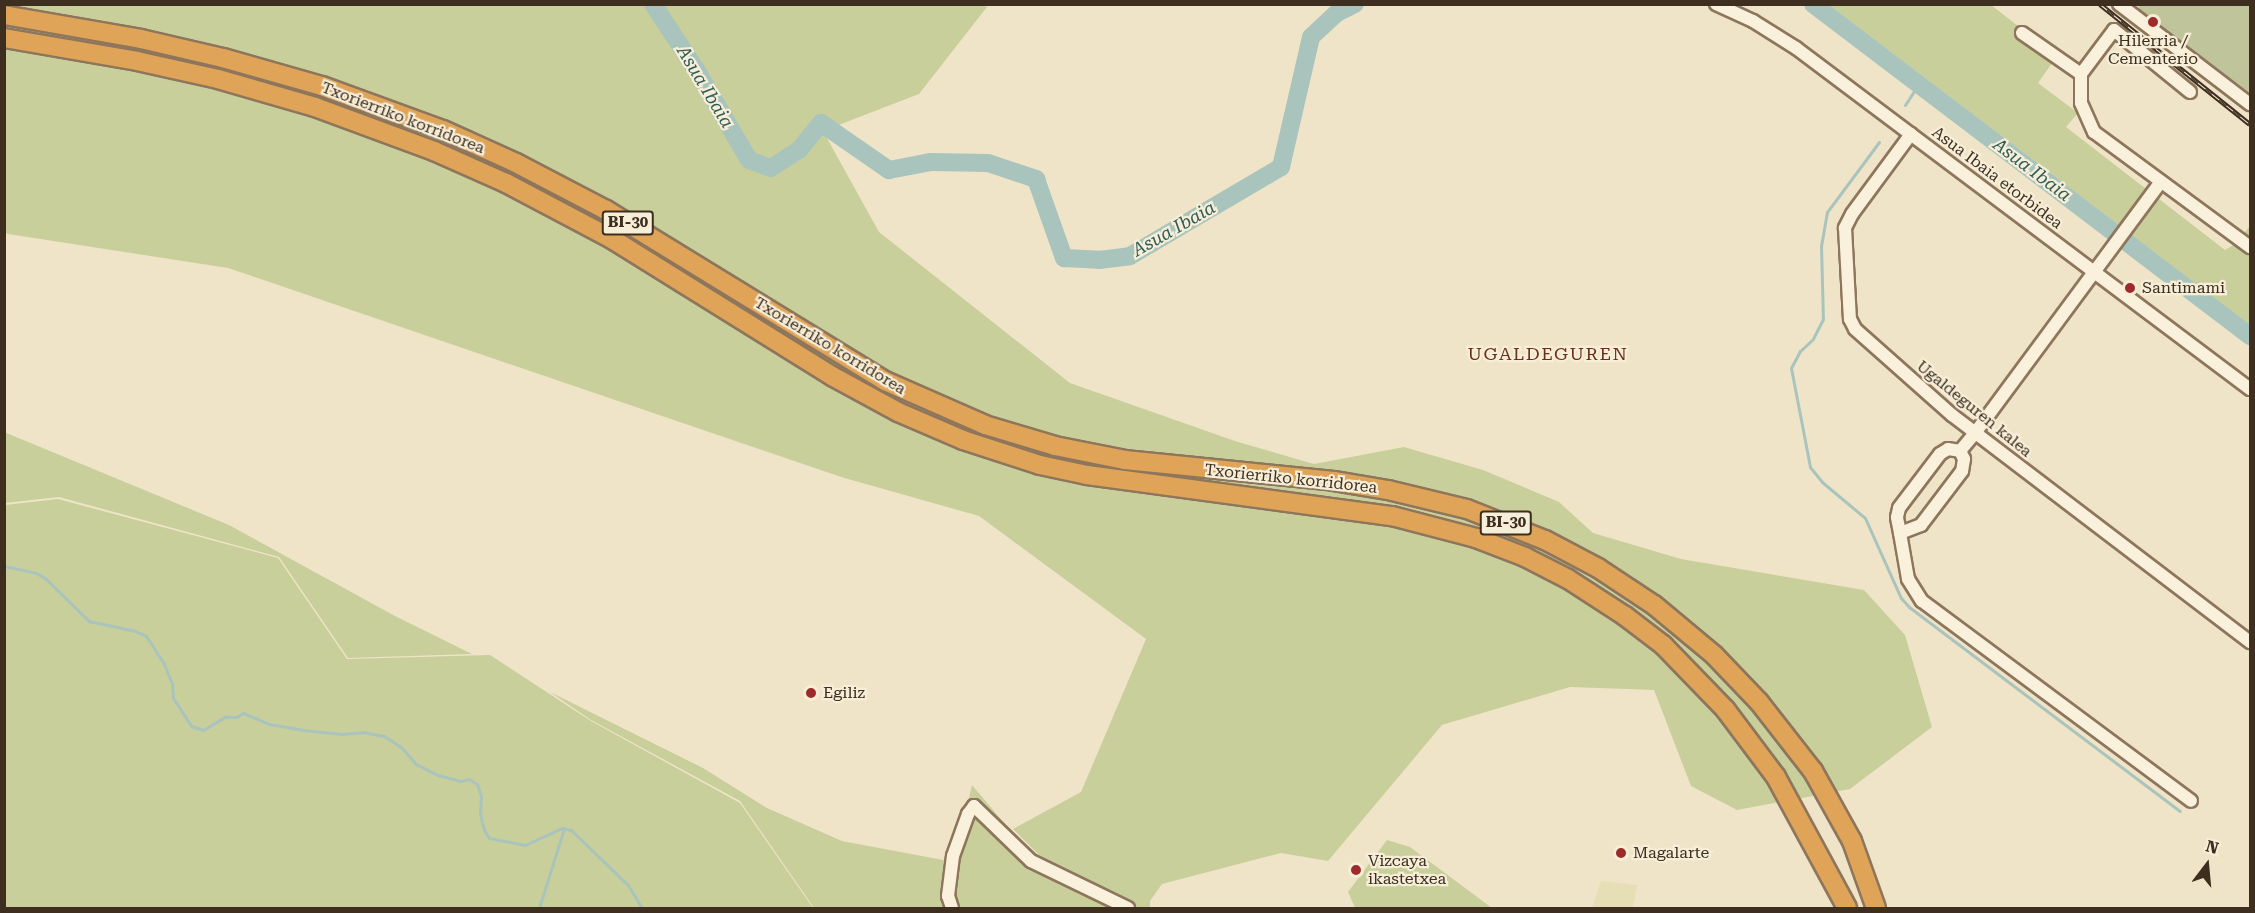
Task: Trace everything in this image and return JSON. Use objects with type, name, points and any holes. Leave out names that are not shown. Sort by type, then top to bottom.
[{"type":"highway","name":"Txorierriko korridorea","points":[[4,15],[141,39],[223,58],[322,86],[434,127],[516,163],[606,210],[885,381],[939,406],[1000,430],[1055,446],[1125,460],[1334,481],[1388,490],[1467,509],[1523,530],[1576,556],[1619,581],[1684,628],[1714,655],[1759,702],[1813,771],[1852,841],[1877,909]]},
{"type":"highway","name":"Txorierriko korridorea","points":[[4,38],[137,61],[218,79],[315,107],[434,151],[506,183],[612,239],[842,382],[898,412],[963,440],[1040,465],[1087,475],[1392,516],[1476,538],[1525,557],[1568,579],[1625,616],[1663,645],[1725,709],[1766,761],[1828,870],[1847,909]]},
{"type":"highway","points":[[1852,841],[1889,909]]},
{"type":"highway","points":[[1828,870],[1839,909]]},
{"type":"street","name":"Asua Ibaia etorbidea","points":[[1716,4],[1778,35],[2250,389]]},
{"type":"street","points":[[2119,4],[2134,9],[2250,104]]},
{"type":"street","points":[[2190,92],[2114,30],[2081,74],[2081,104],[2094,132],[2160,183],[2250,247]]},
{"type":"street","points":[[2022,33],[2081,74]]},
{"type":"street","name":"Ugaldeguren kalea","points":[[1911,134],[1852,214],[1845,228],[1850,319],[1854,329],[1919,388],[1975,433],[2250,642]]},
{"type":"street","points":[[1960,451],[2160,183]]},
{"type":"street","points":[[1900,533],[1921,525],[1962,471],[1964,459],[1960,451],[1952,448],[1944,450],[1899,508],[1897,517],[1908,579],[1922,601],[2191,801]]},
{"type":"street","points":[[952,909],[948,896],[955,847],[968,814],[974,806],[1031,861],[1128,909]]},
{"type":"shaded area","points":[[1601,881],[1637,885],[1633,908],[1592,908]]},
{"type":"green space","points":[[4,5],[983,5],[987,7],[919,94],[823,131],[879,232],[1070,383],[1235,441],[1314,464],[1404,447],[1483,470],[1559,502],[1593,533],[1681,559],[1864,590],[1905,635],[1932,727],[1850,789],[1737,810],[1691,786],[1654,690],[1570,687],[1442,725],[1328,861],[1281,853],[1162,884],[1150,901],[1150,908],[1120,908],[1043,859],[1013,829],[1081,792],[1146,639],[979,516],[841,477],[228,268],[4,232]]},
{"type":"green space","points":[[1829,5],[1991,5],[2057,56],[2038,83],[2078,113],[2066,127],[2225,250],[2235,244],[2250,226],[2250,325]]},
{"type":"green space","points":[[2139,5],[2250,5],[2250,93],[2138,9]]},
{"type":"green space","points":[[4,432],[229,525],[395,616],[472,654],[348,658],[279,557],[59,497],[5,503]]},
{"type":"green space","points":[[58,499],[278,558],[347,659],[490,655],[591,721],[740,803],[813,908],[5,908],[5,505]]},
{"type":"green space","points":[[550,692],[703,768],[767,808],[842,841],[954,862],[952,908],[814,908],[740,801],[591,720]]},
{"type":"green space","points":[[972,785],[1005,824],[1042,860],[1118,908],[953,908],[960,836]]},
{"type":"green space","points":[[1387,840],[1410,847],[1492,908],[1355,908],[1348,892]]},
{"type":"waterway","name":"Asua Ibaia","points":[[653,4],[697,71],[749,160],[771,168],[799,150],[821,123],[889,170],[931,162],[988,163],[1036,179],[1064,258],[1099,260],[1130,256],[1281,167],[1311,37],[1337,13],[1355,4]]},
{"type":"waterway","name":"Asua Ibaia","points":[[1813,4],[2250,336]]},
{"type":"waterway","points":[[1905,105],[1918,85]]},
{"type":"waterway","points":[[1879,142],[1827,212],[1821,245],[1823,319],[1813,339],[1800,351],[1791,368],[1810,467],[1822,482],[1865,518],[1901,598],[1909,607],[2180,811]]},
{"type":"waterway","points":[[4,566],[36,573],[45,578],[89,621],[135,631],[146,636],[164,664],[172,684],[173,698],[191,726],[203,730],[225,717],[237,717],[243,713],[269,724],[303,730],[342,734],[363,732],[384,736],[401,747],[416,764],[438,775],[461,781],[469,779],[477,784],[481,796],[480,814],[484,830],[489,838],[525,845],[562,828],[571,830],[628,885],[642,908]]},
{"type":"waterway","points":[[539,908],[564,828]]},
{"type":"railway","points":[[2100,4],[2250,124]]},
{"type":"place","name":"Hilerria / Cementerio","points":[[2153,22]]},
{"type":"place","name":"Santimami","points":[[2130,288]]},
{"type":"place","name":"Egiliz","points":[[811,693]]},
{"type":"place","name":"Magalarte","points":[[1621,853]]},
{"type":"place","name":"Vizcaya ikastetxea","points":[[1356,870]]},
{"type":"district","name":"UGALDEGUREN","points":[[1548,354]]}]
